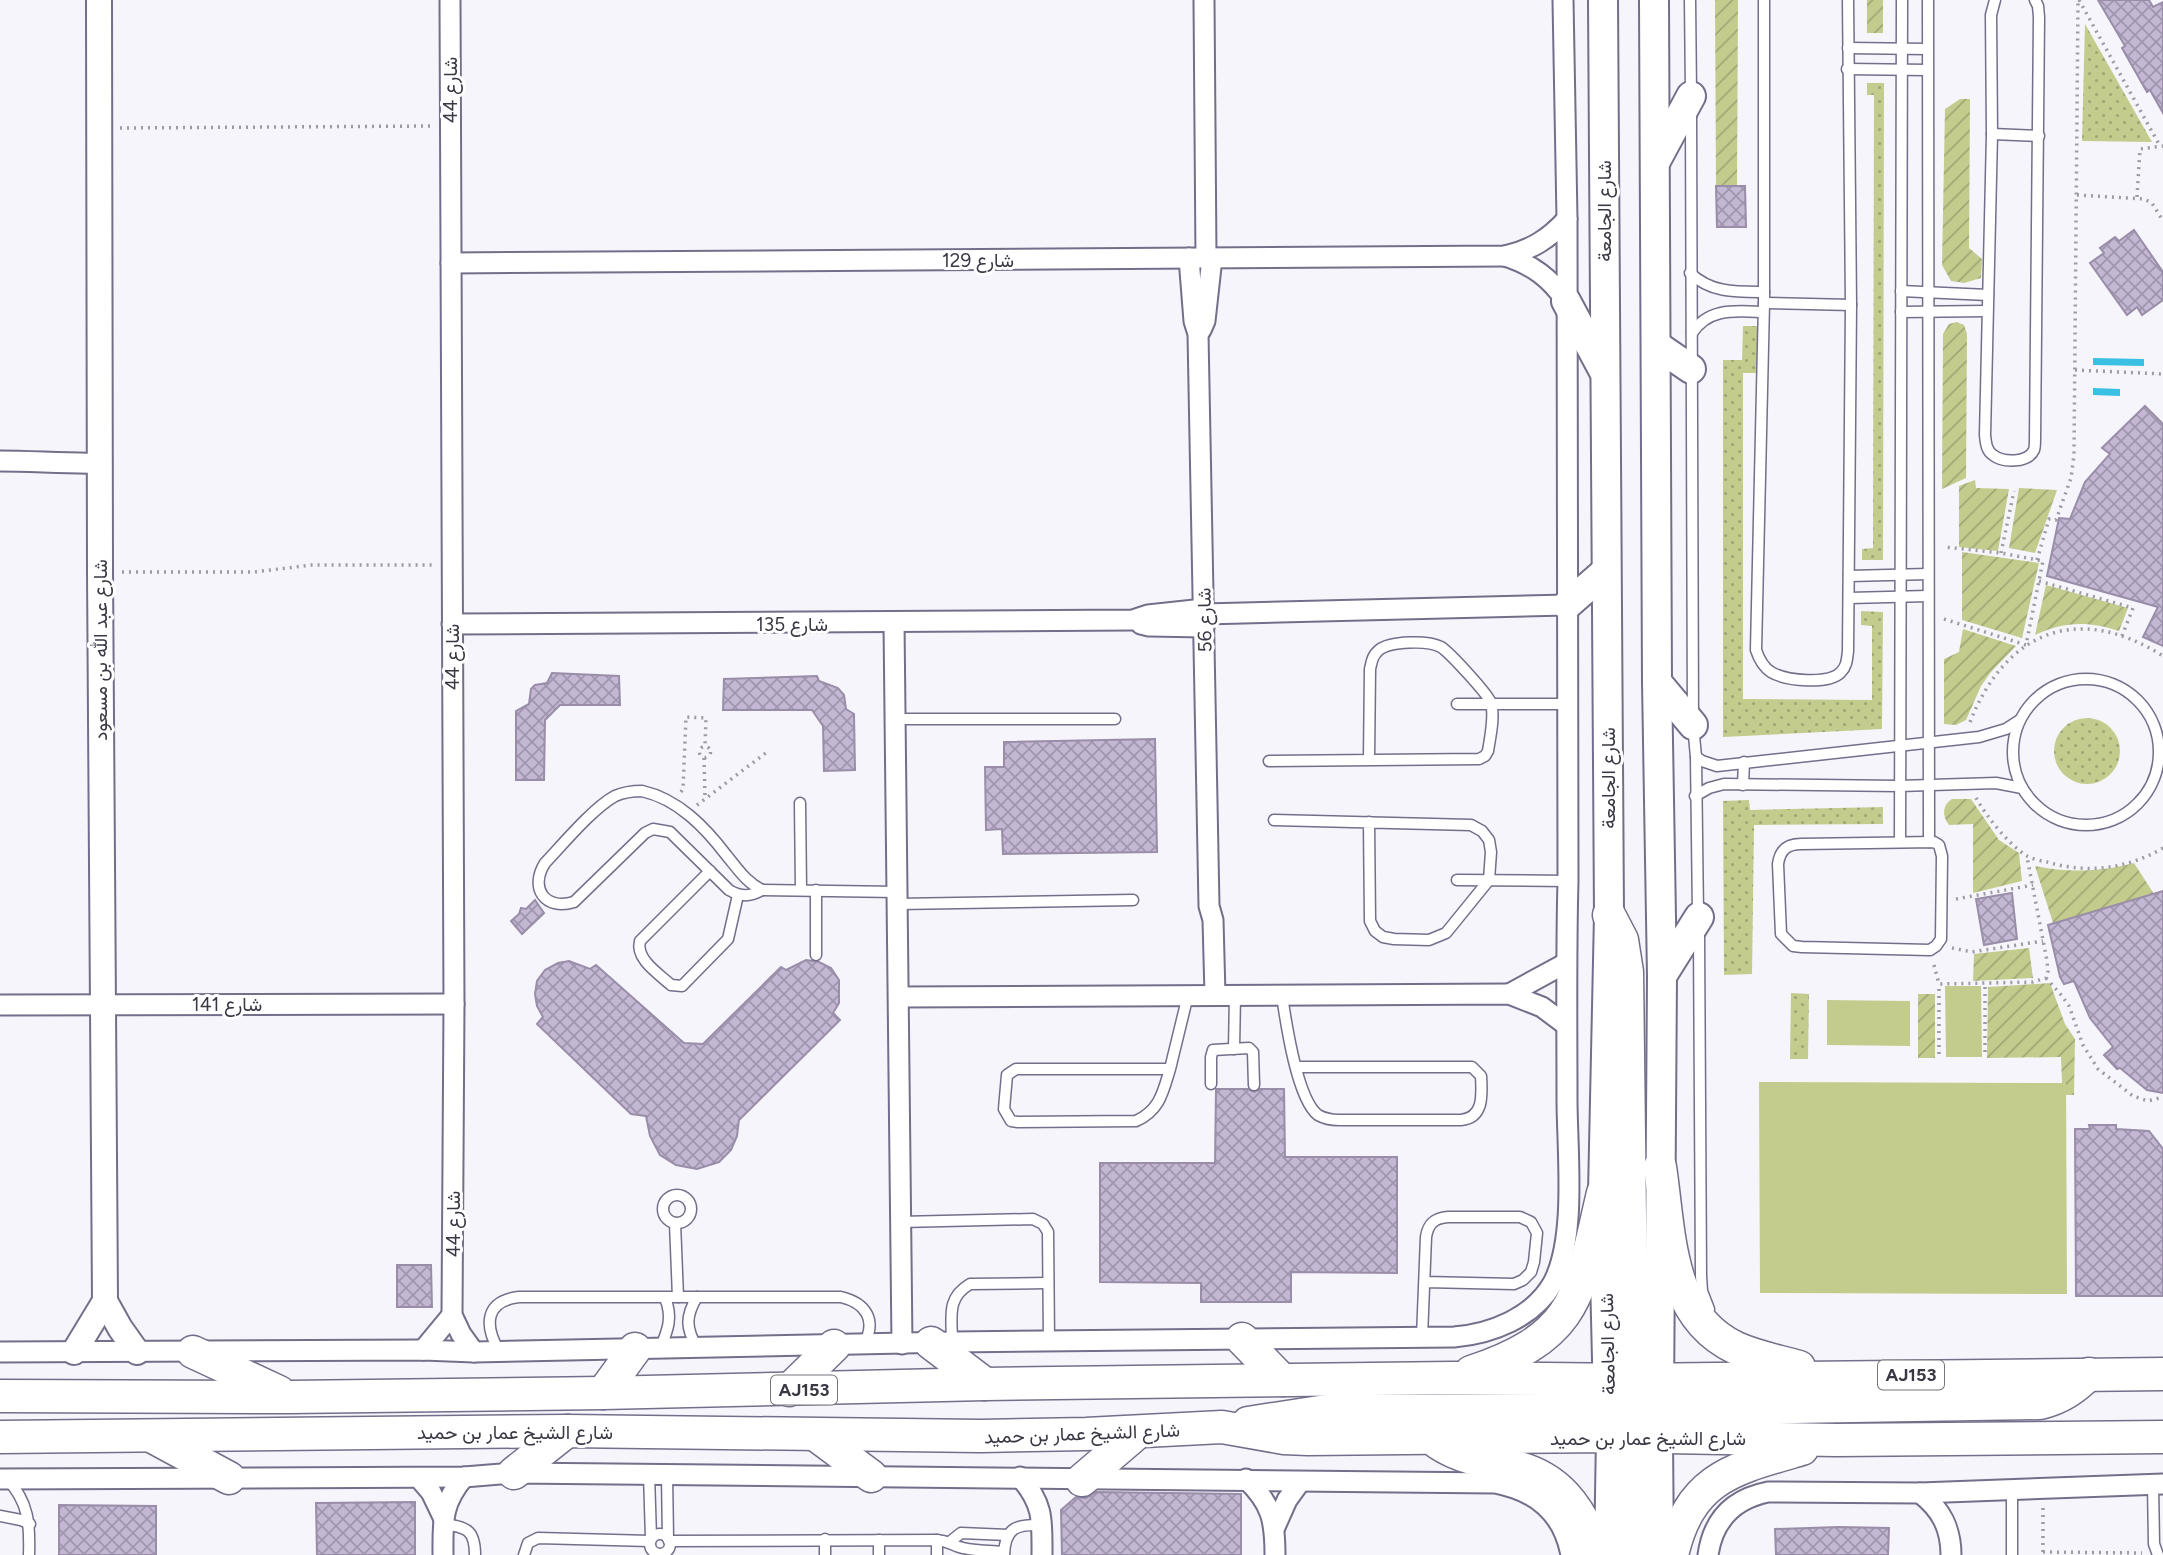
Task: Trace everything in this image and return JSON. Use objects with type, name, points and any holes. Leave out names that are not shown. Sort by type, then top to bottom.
[{"type":"main road","name":"شارع الجامعة","points":[[1603,0],[1609,915],[1603,1193],[1634,1408]]},
{"type":"main road","name":"شارع الجامعة","points":[[1634,1408],[1660,1167],[1662,976],[1657,682],[1654,0]]},
{"type":"main road","points":[[1656,161],[1691,96]]},
{"type":"main road","points":[[1566,301],[1605,373]]},
{"type":"main road","points":[[1656,345],[1691,369]]},
{"type":"main road","points":[[1567,605],[1606,570]]},
{"type":"main road","points":[[1657,682],[1693,725]]},
{"type":"main road","points":[[1609,915],[1622,940],[1627,972],[1636,1555]]},
{"type":"main road","points":[[1662,976],[1699,917]]},
{"type":"main road","points":[[1660,1167],[1679,1283],[1689,1307],[1704,1327],[1735,1347],[1830,1376]]},
{"type":"main road","points":[[1453,1378],[1496,1364],[1523,1351],[1559,1323],[1581,1286],[1603,1193]]},
{"type":"main road","points":[[1242,1339],[1282,1380]]},
{"type":"main road","points":[[928,1343],[985,1384]]},
{"type":"main road","points":[[789,1390],[849,1345]]},
{"type":"main road","points":[[603,1393],[648,1349]]},
{"type":"main road","points":[[193,1352],[290,1397]]},
{"type":"main road","points":[[1222,1427],[1326,1411],[2040,1403],[2056,1399],[2075,1388],[2089,1374]]},
{"type":"main road","name":"شارع الشيخ عمار بن حميد","points":[[0,1437],[567,1430],[981,1436],[1222,1427],[1284,1438],[1432,1438],[1830,1376],[2163,1374]]},
{"type":"main road","name":"شارع الشيخ عمار بن حميد","points":[[0,1396],[290,1397],[1453,1378],[1836,1440],[2163,1437]]},
{"type":"main road","points":[[514,1473],[567,1430]]},
{"type":"main road","points":[[1072,1480],[1138,1432]]},
{"type":"main road","points":[[816,1435],[871,1476]]},
{"type":"main road","points":[[154,1437],[229,1478]]},
{"type":"main road","points":[[1432,1438],[1460,1454],[1527,1470],[1562,1491],[1586,1523],[1597,1555]]},
{"type":"main road","points":[[1672,1555],[1680,1527],[1690,1507],[1704,1489],[1742,1467],[1836,1440]]},
{"type":"street","name":"شارع عبد الله بن مسعود","points":[[99,0],[105,1301],[137,1352]]},
{"type":"street","name":"شارع 44","points":[[450,0],[454,1004],[452,1315],[474,1352]]},
{"type":"street","name":"شارع 56","points":[[1201,995],[1203,919],[1209,906],[1198,334],[1205,321],[1204,0]]},
{"type":"street","points":[[0,1352],[474,1352],[1473,1336],[1508,1323],[1538,1301],[1551,1286],[1559,1270],[1564,1254],[1568,1209],[1567,219],[1563,0]]},
{"type":"street","name":"شارع 129","points":[[451,263],[1506,256],[1540,244],[1555,233],[1567,219]]},
{"type":"street","name":"شارع 129","points":[[1506,256],[1523,261],[1538,270],[1554,284],[1566,301]]},
{"type":"street","points":[[0,461],[50,461],[64,464],[101,456]]},
{"type":"street","name":"شارع 135","points":[[452,624],[1133,621],[1149,615],[1204,616],[1567,605]]},
{"type":"street","points":[[894,623],[900,1222],[928,1343]]},
{"type":"street","points":[[1508,994],[1532,984],[1566,963]]},
{"type":"street","points":[[899,997],[1508,994],[1542,1007],[1566,1025]]},
{"type":"street","name":"شارع 141","points":[[0,1005],[454,1004]]},
{"type":"street","points":[[74,1352],[105,1301]]},
{"type":"street","points":[[423,1350],[452,1315]]},
{"type":"street","name":"شارع الجامعة","points":[[1607,1555],[1634,1408]]},
{"type":"street","name":"شارع الجامعة","points":[[1634,1408],[1661,1555]]},
{"type":"street","points":[[4,1479],[419,1478],[514,1473],[1495,1483],[1515,1487],[1533,1495],[1548,1508],[1560,1524],[1571,1555]]},
{"type":"street","points":[[443,1555],[443,1520],[452,1494],[464,1477]]},
{"type":"street","points":[[1020,1477],[1033,1494],[1042,1520],[1042,1555]]},
{"type":"street","points":[[419,1478],[431,1492],[443,1520]]},
{"type":"street","points":[[1246,1479],[1264,1499],[1275,1527]]},
{"type":"street","points":[[1042,1520],[1051,1495],[1072,1480]]},
{"type":"street","points":[[1275,1555],[1275,1527],[1281,1510],[1300,1482]]},
{"type":"street","points":[[1708,1555],[1711,1539],[1721,1519],[1737,1502],[1768,1492],[1920,1493],[2158,1484]]},
{"type":"street","points":[[1920,1493],[1944,1520],[1951,1542],[1951,1555]]},
{"type":"lane","points":[[1690,0],[1693,725],[1699,917],[1700,1276],[1707,1305],[1735,1347]]},
{"type":"lane","points":[[1764,0],[1764,308],[1756,650],[1760,662],[1769,671],[1794,679],[1829,679],[1840,673],[1847,663],[1848,651],[1851,305],[1848,0]]},
{"type":"lane","points":[[1900,842],[1902,0]]},
{"type":"lane","points":[[1927,0],[1929,842]]},
{"type":"lane","points":[[1995,0],[1991,15],[1992,134],[1986,446],[1993,456],[2004,460],[2026,459],[2034,450],[2035,439],[2039,136],[2039,17],[2035,0]]},
{"type":"lane","points":[[1848,48],[1927,49]]},
{"type":"lane","points":[[1847,69],[1927,70]]},
{"type":"lane","points":[[1992,134],[2039,136]]},
{"type":"lane","points":[[1690,273],[1713,288],[1764,292]]},
{"type":"lane","points":[[1901,291],[1987,295]]},
{"type":"lane","points":[[1692,334],[1704,318],[1723,312],[1851,305]]},
{"type":"lane","points":[[1901,312],[1987,311]]},
{"type":"lane","points":[[1849,576],[1928,574]]},
{"type":"lane","points":[[1849,598],[1928,596]]},
{"type":"lane","points":[[1269,761],[1369,761],[1479,759],[1485,757],[1489,745],[1491,704],[1453,657],[1440,647],[1425,642],[1381,648],[1372,657],[1370,669],[1369,761]]},
{"type":"lane","points":[[2078,679],[2102,680],[2124,690],[2142,706],[2154,727],[2159,751],[2156,775],[2145,796],[2127,813],[2105,823],[2081,825],[2058,820],[2037,807],[2022,788],[2014,765],[2014,742],[2020,719],[2034,700],[2054,686],[2078,679]]},
{"type":"lane","points":[[1457,704],[1567,704]]},
{"type":"lane","points":[[894,719],[1115,719]]},
{"type":"lane","points":[[1696,757],[1717,766],[1899,746],[1993,734],[2020,719]]},
{"type":"lane","points":[[1743,785],[1744,762]]},
{"type":"lane","points":[[1695,796],[1718,785],[1928,786],[1996,783],[2022,788]]},
{"type":"lane","points":[[762,890],[748,881],[709,834],[688,814],[657,794],[642,790],[614,797],[602,806],[545,863],[537,881],[540,891],[554,904],[574,902],[645,833],[653,830],[670,832],[738,895],[746,896],[762,890],[816,890],[898,898],[1133,900]]},
{"type":"lane","points":[[800,803],[801,890]]},
{"type":"lane","points":[[1274,820],[1368,822],[1471,825],[1482,831],[1489,841],[1491,852],[1489,880],[1446,933],[1438,938],[1383,937],[1375,931],[1370,921],[1368,822]]},
{"type":"lane","points":[[1929,842],[1939,845],[1942,850],[1941,939],[1933,948],[1802,947],[1793,946],[1781,934],[1779,864],[1784,848],[1793,844],[1929,842]]},
{"type":"lane","points":[[710,871],[640,941],[640,955],[671,985],[682,986],[728,939],[738,895]]},
{"type":"lane","points":[[1457,880],[1568,881]]},
{"type":"lane","points":[[816,890],[816,955]]},
{"type":"lane","points":[[1170,1069],[1016,1069],[1007,1075],[1004,1110],[1011,1121],[1018,1122],[1136,1121],[1147,1116],[1156,1108],[1201,995]]},
{"type":"lane","points":[[1234,1049],[1235,995]]},
{"type":"lane","points":[[1282,996],[1296,1067],[1310,1106],[1317,1114],[1328,1119],[1461,1120],[1475,1116],[1479,1110],[1481,1076],[1472,1067],[1296,1067]]},
{"type":"lane","points":[[1211,1084],[1213,1050],[1249,1048],[1253,1052],[1254,1085]]},
{"type":"lane","points":[[1422,1337],[1427,1229],[1432,1222],[1439,1217],[1520,1217],[1531,1223],[1537,1233],[1531,1272],[1514,1284],[1425,1282]]},
{"type":"lane","points":[[900,1222],[1034,1219],[1042,1224],[1048,1233],[1049,1341]]},
{"type":"lane","points":[[676,1223],[678,1297]]},
{"type":"lane","points":[[928,1343],[959,1290],[970,1284],[1048,1283]]},
{"type":"lane","points":[[697,1297],[687,1319],[689,1334],[698,1348]]},
{"type":"lane","points":[[499,1351],[488,1327],[490,1315],[497,1305],[507,1298],[841,1297],[854,1300],[864,1309],[870,1321],[869,1334],[849,1345]]},
{"type":"lane","points":[[648,1349],[670,1323],[665,1298]]},
{"type":"lane","points":[[658,1474],[669,1540],[668,1550],[662,1555],[653,1552],[651,1540],[658,1474]]},
{"type":"lane","points":[[4,1479],[22,1497],[30,1524],[29,1555]]},
{"type":"lane","points":[[2154,1552],[2158,1484]]},
{"type":"lane","points":[[2012,1490],[2012,1555]]},
{"type":"lane","points":[[0,1516],[30,1524]]},
{"type":"lane","points":[[443,1520],[469,1532],[474,1541],[475,1555]]},
{"type":"lane","points":[[524,1555],[528,1543],[538,1538],[651,1540],[662,1534],[669,1540],[937,1540],[951,1541],[962,1548],[1004,1553],[1008,1535],[1019,1526],[1042,1520]]},
{"type":"lane","points":[[951,1541],[961,1533],[1008,1535]]},
{"type":"lane","points":[[825,1539],[825,1555]]},
{"type":"lane","points":[[879,1540],[879,1555]]},
{"type":"lane","points":[[936,1555],[937,1540]]},
{"type":"path","points":[[2079,0],[2162,146],[2140,149],[2137,197]]},
{"type":"path","points":[[2037,560],[2049,519],[2056,520],[2071,478],[2074,455],[2079,0]]},
{"type":"path","points":[[99,128],[450,126]]},
{"type":"path","points":[[2077,195],[2137,197],[2152,203],[2163,221]]},
{"type":"path","points":[[2075,370],[2163,374]]},
{"type":"path","points":[[2001,553],[2014,491]]},
{"type":"path","points":[[1928,546],[2001,553],[2043,561],[2026,645]]},
{"type":"path","points":[[100,571],[237,573],[312,565],[451,564]]},
{"type":"path","points":[[2039,581],[2133,608],[2122,636]]},
{"type":"path","points":[[1928,615],[2026,645]]},
{"type":"path","points":[[1963,738],[1976,706],[1995,674],[2014,653],[2056,632],[2092,629],[2122,636],[2163,656]]},
{"type":"path","points":[[670,801],[683,789],[686,717],[706,718],[705,746],[710,755],[704,758]]},
{"type":"path","points":[[705,746],[699,752],[704,758],[705,797]]},
{"type":"path","points":[[688,814],[705,797],[767,752]]},
{"type":"path","points":[[1968,785],[1984,811],[2027,857],[2048,971],[2046,978]]},
{"type":"path","points":[[2027,857],[2068,868],[2088,870],[2133,861],[2163,848]]},
{"type":"path","points":[[1941,902],[2033,885]]},
{"type":"path","points":[[1939,1054],[1940,984],[1933,948],[1972,951],[2043,941]]},
{"type":"path","points":[[1940,984],[2033,982],[2046,978]]},
{"type":"path","points":[[2046,978],[2069,1006],[2083,1045],[2098,1069],[2133,1097],[2148,1101],[2163,1097]]},
{"type":"path","points":[[1985,983],[1985,1052]]},
{"type":"path","points":[[2042,1489],[2043,1553],[2154,1552]]},
{"type":"green space","points":[[1715,0],[1738,0],[1737,186],[1716,186]]},
{"type":"green space","points":[[1867,0],[1883,0],[1883,33],[1867,33]]},
{"type":"green space","points":[[2085,24],[2152,142],[2082,141]]},
{"type":"green space","points":[[1867,83],[1884,83],[1883,560],[1862,560],[1862,549],[1873,548],[1874,95],[1867,95]]},
{"type":"green space","points":[[1960,99],[1970,99],[1969,248],[1982,259],[1981,278],[1964,283],[1951,281],[1942,265],[1945,109]]},
{"type":"green space","points":[[1957,322],[1964,325],[1967,334],[1966,478],[1942,489],[1943,334],[1949,324]]},
{"type":"green space","points":[[1743,326],[1759,326],[1758,373],[1743,373],[1743,699],[1872,700],[1872,626],[1861,625],[1861,611],[1883,612],[1882,729],[1723,737],[1723,360],[1742,360]]},
{"type":"green space","points":[[1975,480],[1976,488],[2009,489],[1998,551],[1959,547],[1959,486]]},
{"type":"green space","points":[[2019,488],[2057,490],[2035,553],[2009,548]]},
{"type":"green space","points":[[1962,552],[2039,563],[2022,638],[1962,620]]},
{"type":"green space","points":[[2046,585],[2128,608],[2119,631],[2097,625],[2077,624],[2056,627],[2035,635]]},
{"type":"green space","points":[[1963,629],[2016,646],[1981,686],[1966,720],[1956,725],[1944,724],[1944,659],[1959,652]]},
{"type":"green space","points":[[2087,718],[2100,721],[2110,728],[2117,738],[2120,751],[2117,764],[2110,774],[2100,781],[2087,784],[2074,781],[2064,774],[2057,764],[2054,751],[2057,738],[2064,728],[2074,721]]},
{"type":"green space","points":[[1952,799],[1971,799],[1999,840],[2019,853],[2022,881],[1973,893],[1973,824],[1949,825],[1944,811],[1946,804]]},
{"type":"green space","points":[[1749,800],[1750,810],[1883,807],[1883,824],[1754,825],[1752,974],[1724,975],[1723,801]]},
{"type":"green space","points":[[2134,863],[2154,894],[2053,923],[2035,866],[2084,870]]},
{"type":"green space","points":[[2029,948],[2033,978],[1973,981],[1974,954]]},
{"type":"green space","points":[[2050,983],[2065,1024],[2075,1039],[2074,1095],[2066,1095],[2066,1083],[2062,1083],[2061,1057],[1987,1058],[1988,987]]},
{"type":"green space","points":[[1945,986],[1981,986],[1982,1057],[1946,1057]]},
{"type":"green space","points":[[1791,993],[1809,994],[1808,1059],[1790,1059]]},
{"type":"green space","points":[[1918,994],[1935,994],[1935,1058],[1918,1058]]},
{"type":"green space","points":[[1827,1000],[1910,1001],[1910,1046],[1827,1045]]},
{"type":"green space","points":[[1759,1082],[2066,1083],[2067,1294],[1760,1293]]},
{"type":"water","points":[[2093,358],[2144,359],[2144,366],[2093,365]]},
{"type":"water","points":[[2093,388],[2120,389],[2120,396],[2093,395]]},
{"type":"building","points":[[2098,0],[2149,0],[2153,7],[2163,2],[2163,113],[2150,90],[2147,92],[2122,48],[2125,46]]},
{"type":"building","points":[[1716,186],[1745,186],[1746,227],[1717,227]]},
{"type":"building","points":[[2134,230],[2163,272],[2163,300],[2142,315],[2137,307],[2127,315],[2090,263],[2104,253],[2100,248],[2115,237],[2119,241]]},
{"type":"building","points":[[2145,406],[2163,424],[2163,646],[2143,637],[2158,607],[2047,576],[2059,518],[2070,519],[2085,482],[2110,454],[2102,448]]},
{"type":"building","points":[[552,673],[619,676],[620,705],[560,705],[545,720],[544,780],[516,780],[516,711],[529,704],[531,689],[535,685],[547,683]]},
{"type":"building","points":[[817,676],[819,681],[838,688],[844,695],[846,709],[854,714],[855,770],[824,771],[823,726],[812,710],[723,710],[724,679]]},
{"type":"building","points":[[1155,739],[1157,852],[1003,854],[1002,829],[986,830],[985,767],[1004,767],[1004,742]]},
{"type":"building","points":[[2163,891],[2163,1093],[2147,1090],[2120,1068],[2117,1069],[2104,1055],[2113,1047],[2090,1018],[2074,981],[2064,984],[2060,977],[2048,925]]},
{"type":"building","points":[[2012,893],[2017,939],[1984,945],[1976,899]]},
{"type":"building","points":[[535,900],[544,913],[522,934],[511,921],[521,908],[526,909]]},
{"type":"building","points":[[806,960],[831,968],[839,980],[839,1003],[833,1013],[840,1020],[739,1120],[737,1136],[731,1150],[719,1162],[697,1169],[676,1165],[660,1155],[650,1136],[646,1116],[631,1114],[537,1024],[543,1017],[535,994],[537,981],[545,970],[569,961],[590,969],[596,965],[684,1043],[703,1044],[781,967],[786,970]]},
{"type":"building","points":[[1216,1089],[1248,1089],[1254,1092],[1260,1089],[1284,1089],[1285,1157],[1397,1157],[1397,1273],[1291,1272],[1291,1302],[1201,1302],[1201,1283],[1100,1282],[1100,1163],[1215,1163]]},
{"type":"building","points":[[2089,1125],[2116,1125],[2116,1129],[2149,1131],[2163,1149],[2163,1296],[2076,1296],[2075,1129],[2090,1129]]},
{"type":"building","points":[[397,1265],[431,1265],[432,1307],[397,1307]]},
{"type":"building","points":[[1096,1492],[1241,1494],[1241,1555],[1062,1555],[1061,1510],[1076,1497],[1086,1498]]},
{"type":"building","points":[[415,1502],[415,1555],[317,1555],[316,1503]]},
{"type":"building","points":[[59,1505],[156,1506],[156,1555],[59,1555]]},
{"type":"building","points":[[1889,1528],[1888,1555],[1776,1555],[1775,1529]]}]
